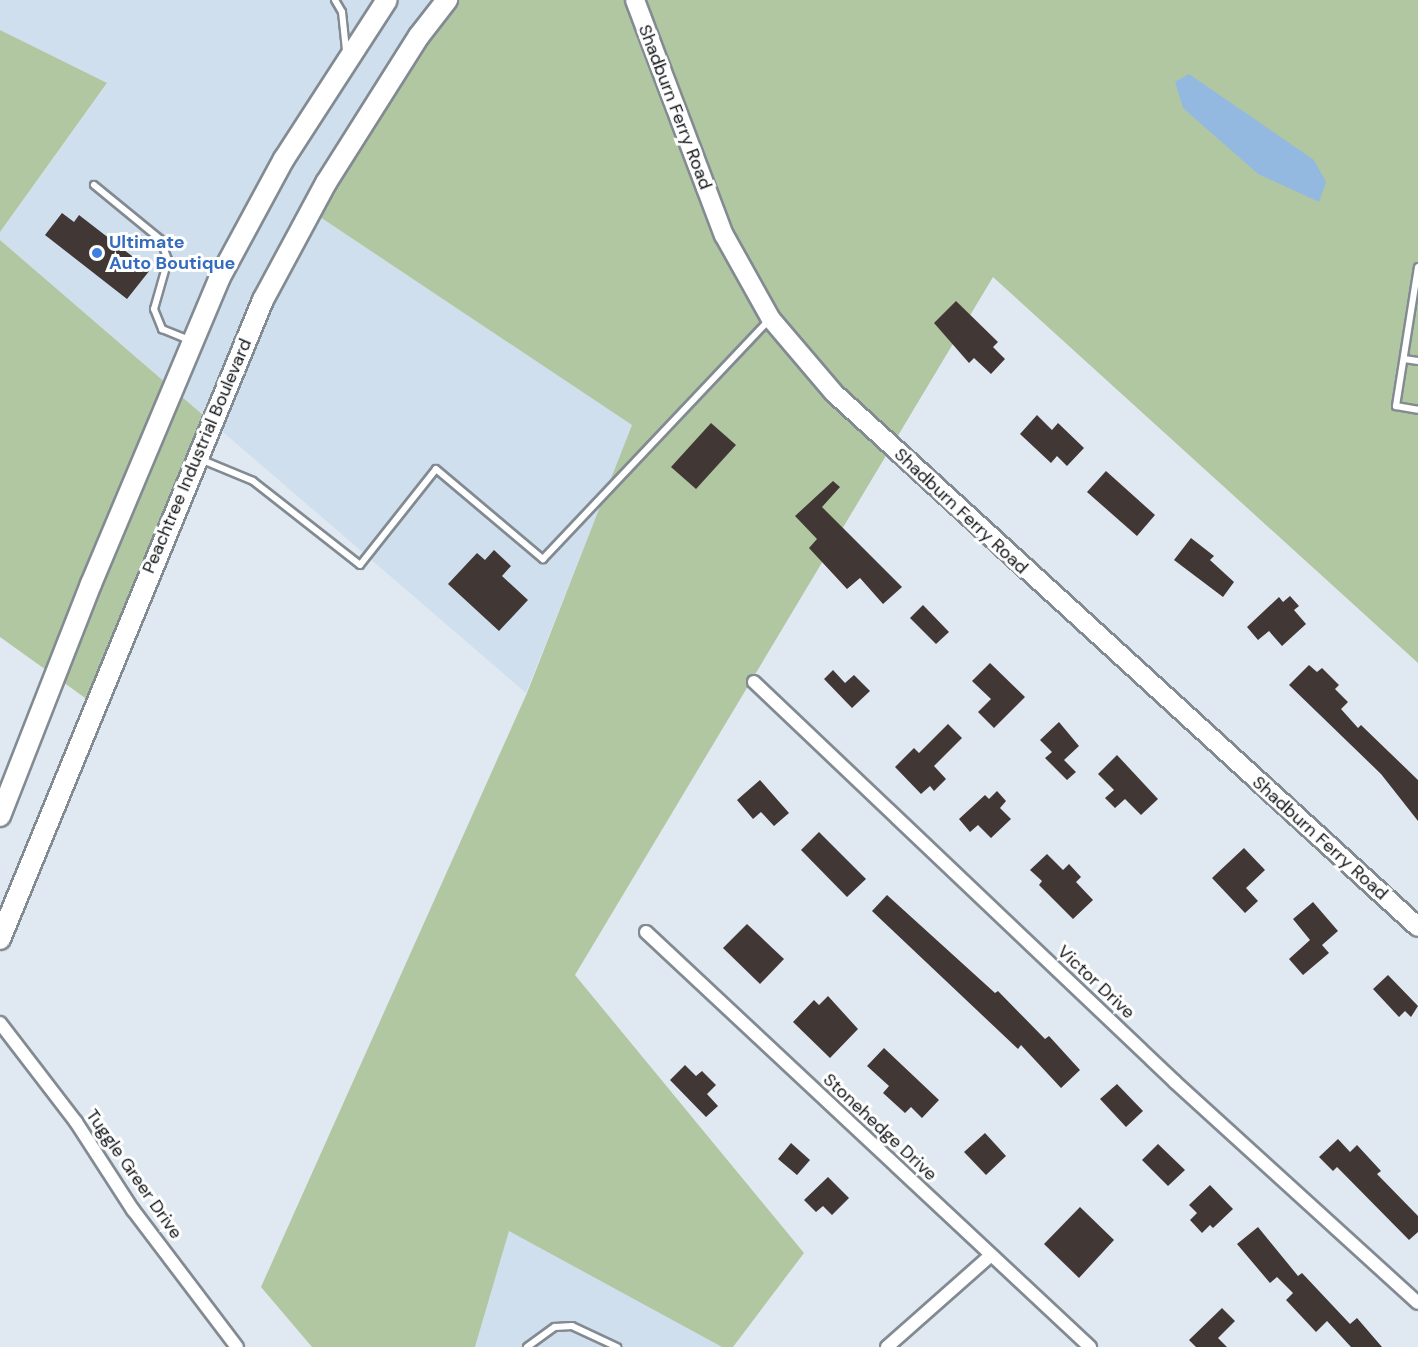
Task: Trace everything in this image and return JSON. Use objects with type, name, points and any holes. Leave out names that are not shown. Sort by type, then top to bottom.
[{"type":"main road","points":[[0,816],[91,584],[219,279],[273,179],[346,61],[387,0]]},
{"type":"main road","name":"Peachtree Industrial Boulevard","points":[[0,939],[263,300],[289,251],[413,46],[447,0]]},
{"type":"street","name":"Shadburn Ferry Road","points":[[634,0],[724,235],[771,319],[842,400],[1418,927]]},
{"type":"street","name":"Victor Drive","points":[[754,682],[1175,1082],[1418,1303]]},
{"type":"street","name":"Stonehedge Drive","points":[[646,932],[1090,1347]]},
{"type":"street","name":"Tuggle Greer Drive","points":[[0,1023],[76,1122],[133,1210],[237,1347]]},
{"type":"street","points":[[887,1347],[991,1255]]},
{"type":"lane","points":[[335,0],[346,32],[346,61]]},
{"type":"lane","points":[[94,185],[160,239],[168,260],[154,309],[162,329],[192,342]]},
{"type":"lane","points":[[1418,267],[1396,406],[1418,410]]},
{"type":"lane","points":[[197,458],[252,481],[360,565],[436,469],[543,559],[771,319]]},
{"type":"lane","points":[[1404,359],[1418,361]]},
{"type":"lane","points":[[527,1347],[555,1326],[572,1326],[616,1347]]},
{"type":"shaded area","points":[[0,0],[443,0],[320,217],[633,424],[526,693],[0,240],[0,232],[107,84],[0,30]]},
{"type":"shaded area","points":[[509,1230],[722,1347],[475,1347]]},
{"type":"green space","points":[[443,0],[1418,0],[1418,663],[993,277],[575,975],[804,1253],[733,1347],[722,1347],[509,1231],[475,1347],[312,1347],[261,1287],[527,693],[632,425],[320,217]]},
{"type":"green space","points":[[0,30],[107,83],[0,232]]},
{"type":"green space","points":[[0,240],[210,421],[95,705],[0,637]]},
{"type":"water","points":[[1189,74],[1314,160],[1326,182],[1319,202],[1258,174],[1183,108],[1175,82]]},
{"type":"building","name":"Ultimate Auto Boutique","points":[[62,213],[74,222],[79,215],[150,270],[127,299],[45,235]]},
{"type":"building","points":[[956,301],[998,342],[993,347],[1005,359],[991,374],[974,358],[969,363],[934,323]]},
{"type":"building","points":[[1037,415],[1052,430],[1058,423],[1084,448],[1067,466],[1057,456],[1051,463],[1020,434]]},
{"type":"building","points":[[711,423],[736,445],[696,489],[671,467]]},
{"type":"building","points":[[1106,471],[1155,515],[1137,536],[1087,492]]},
{"type":"building","points":[[833,481],[840,487],[822,507],[902,587],[883,604],[860,578],[847,589],[809,548],[817,539],[795,516]]},
{"type":"building","points":[[1191,538],[1214,556],[1210,560],[1234,582],[1223,597],[1174,560]]},
{"type":"building","points":[[494,550],[511,566],[502,576],[528,600],[499,631],[448,584],[477,553],[485,560]]},
{"type":"building","points":[[1290,596],[1299,606],[1294,610],[1306,624],[1282,646],[1269,631],[1258,640],[1247,627],[1279,597],[1283,602]]},
{"type":"building","points":[[923,605],[949,632],[936,644],[910,618]]},
{"type":"building","points":[[990,663],[1025,697],[994,728],[978,712],[991,699],[972,681]]},
{"type":"building","points":[[1309,665],[1317,672],[1322,668],[1339,685],[1335,689],[1348,702],[1341,709],[1358,728],[1361,725],[1418,780],[1418,821],[1381,774],[1289,685]]},
{"type":"building","points":[[833,670],[845,683],[854,675],[870,691],[852,708],[824,679]]},
{"type":"building","points":[[1059,722],[1079,746],[1064,760],[1076,772],[1067,780],[1045,758],[1052,752],[1040,740]]},
{"type":"building","points":[[948,724],[962,738],[934,766],[946,779],[934,791],[930,786],[921,794],[895,767],[914,748],[919,753]]},
{"type":"building","points":[[1117,755],[1158,799],[1141,815],[1125,799],[1115,808],[1105,798],[1114,790],[1098,774]]},
{"type":"building","points":[[760,780],[789,813],[774,826],[761,812],[753,819],[737,800]]},
{"type":"building","points":[[997,791],[1006,801],[1000,808],[1011,819],[991,838],[978,825],[970,832],[959,819],[985,795],[989,799]]},
{"type":"building","points":[[819,832],[866,879],[847,897],[801,850]]},
{"type":"building","points":[[1244,848],[1265,870],[1246,888],[1258,901],[1245,913],[1212,878]]},
{"type":"building","points":[[1047,854],[1063,870],[1069,864],[1081,877],[1076,882],[1093,900],[1073,919],[1039,885],[1042,881],[1030,870]]},
{"type":"building","points":[[887,895],[995,993],[998,991],[1045,1039],[1049,1036],[1080,1070],[1061,1088],[1021,1045],[1018,1049],[872,911]]},
{"type":"building","points":[[1313,902],[1338,931],[1322,945],[1329,953],[1303,975],[1289,959],[1310,940],[1293,919]]},
{"type":"building","points":[[747,924],[784,959],[760,984],[723,948]]},
{"type":"building","points":[[1388,975],[1418,1006],[1411,1017],[1405,1011],[1399,1017],[1373,989]]},
{"type":"building","points":[[828,996],[858,1029],[830,1058],[793,1022],[814,1000],[819,1005]]},
{"type":"building","points":[[884,1048],[939,1100],[922,1118],[911,1107],[905,1113],[883,1093],[889,1086],[867,1066]]},
{"type":"building","points":[[685,1065],[696,1076],[702,1071],[716,1085],[707,1094],[718,1106],[706,1117],[670,1080]]},
{"type":"building","points":[[1117,1084],[1143,1111],[1126,1127],[1100,1099]]},
{"type":"building","points":[[985,1133],[1006,1156],[986,1175],[964,1152]]},
{"type":"building","points":[[1338,1139],[1350,1152],[1357,1145],[1381,1171],[1377,1174],[1418,1216],[1418,1232],[1409,1240],[1337,1167],[1333,1171],[1319,1157]]},
{"type":"building","points":[[791,1143],[810,1160],[797,1175],[778,1159]]},
{"type":"building","points":[[1158,1144],[1185,1170],[1168,1186],[1142,1160]]},
{"type":"building","points":[[828,1177],[849,1198],[832,1215],[823,1206],[816,1212],[804,1200]]},
{"type":"building","points":[[1210,1185],[1233,1209],[1213,1228],[1210,1225],[1202,1233],[1190,1220],[1197,1213],[1189,1205]]},
{"type":"building","points":[[1080,1207],[1114,1240],[1079,1278],[1044,1244]]},
{"type":"building","points":[[1258,1227],[1298,1276],[1302,1273],[1350,1324],[1357,1318],[1382,1347],[1351,1347],[1327,1321],[1316,1332],[1286,1300],[1293,1293],[1277,1277],[1270,1283],[1237,1244]]},
{"type":"building","points":[[1222,1308],[1235,1321],[1218,1338],[1227,1347],[1196,1347],[1189,1340]]},
{"type":"place","name":"Ultimate Auto Boutique","points":[[97,253]]}]
